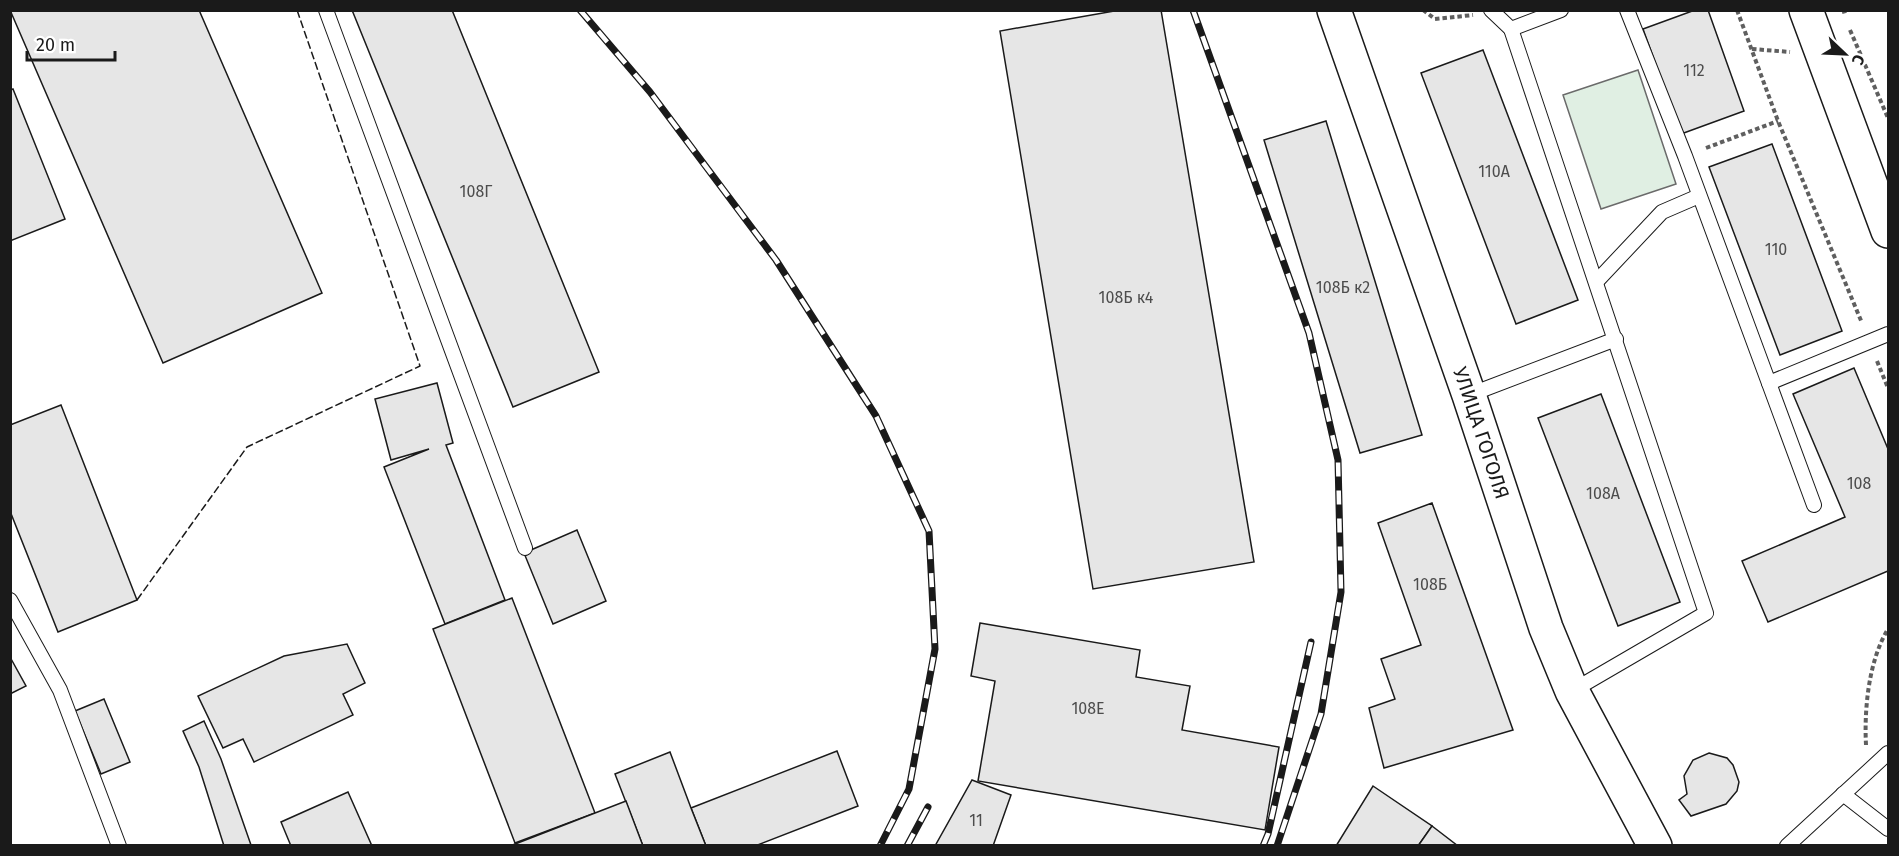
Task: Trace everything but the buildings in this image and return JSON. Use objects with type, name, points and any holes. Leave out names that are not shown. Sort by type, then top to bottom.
[{"type":"main road","name":"УЛИЦА ГОГОЛЯ","points":[[1334,10],[1469,395],[1546,628],[1572,691],[1655,846]]},
{"type":"main road","points":[[1806,10],[1888,231]]},
{"type":"lane","points":[[326,10],[525,548]]},
{"type":"lane","points":[[1512,29],[1562,10]]},
{"type":"lane","points":[[1628,10],[1685,156],[1814,505]]},
{"type":"lane","points":[[1493,12],[1512,29],[1706,613],[1572,691]]},
{"type":"lane","points":[[1597,281],[1662,212],[1699,196]]},
{"type":"lane","points":[[1768,383],[1888,334]]},
{"type":"lane","points":[[1469,395],[1616,339]]},
{"type":"lane","points":[[10,600],[60,690],[119,846]]},
{"type":"lane","points":[[1787,846],[1888,753]]},
{"type":"lane","points":[[1843,794],[1888,829]]},
{"type":"path","points":[[1423,10],[1435,19],[1493,12]]},
{"type":"path","points":[[1737,10],[1778,121],[1888,388]]},
{"type":"path","points":[[1850,10],[1842,11],[1888,118]]},
{"type":"path","points":[[1685,156],[1778,121]]},
{"type":"path","points":[[1867,772],[1866,705],[1880,643],[1888,629]]},
{"type":"green space","points":[[1638,70],[1676,184],[1601,209],[1563,95]]},
{"type":"railway","points":[[580,10],[650,92],[776,260],[876,416],[929,531],[935,649],[909,789],[880,846]]},
{"type":"railway","points":[[1193,10],[1309,333],[1338,460],[1341,592],[1321,714],[1277,846]]},
{"type":"railway","points":[[1263,846],[1268,834],[1311,642]]},
{"type":"railway","points":[[907,846],[928,807]]},
{"type":"fence","points":[[137,600],[247,447],[420,366],[297,10]]}]
